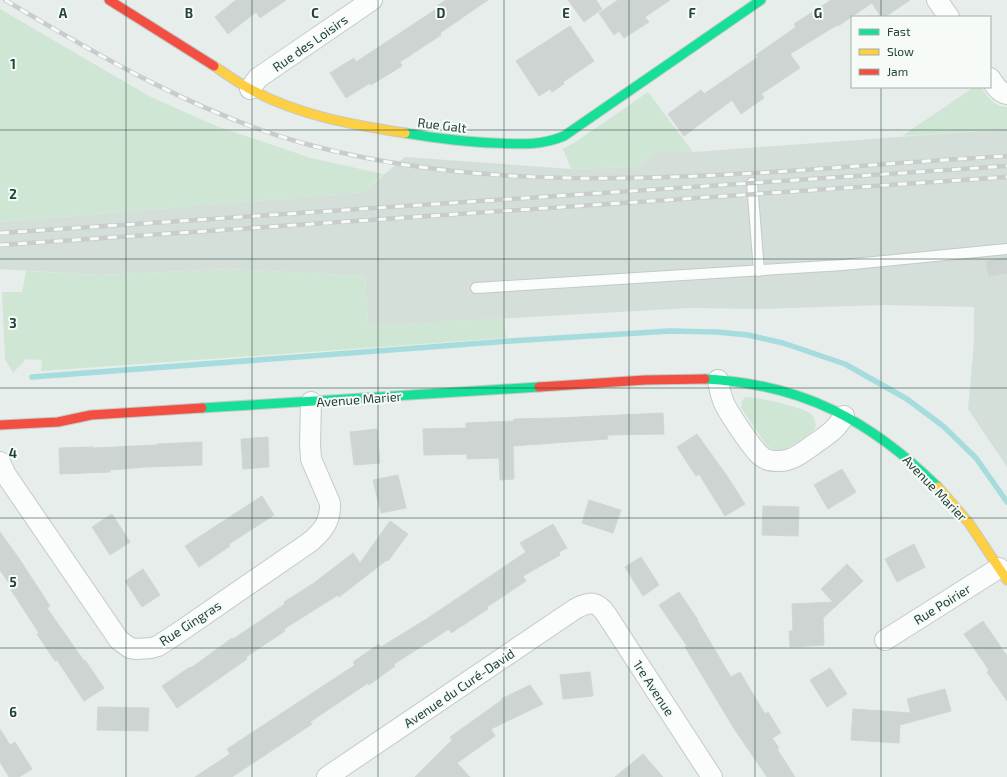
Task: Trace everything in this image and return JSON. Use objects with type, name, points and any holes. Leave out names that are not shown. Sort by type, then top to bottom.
[{"type":"street","name":"Rue Galt","points":[[109,0],[250,88],[262,95],[289,106],[366,127],[465,142],[508,144],[557,140],[761,0]]},
{"type":"street","name":"Rue des Loisirs","points":[[250,88],[258,78],[372,0]]},
{"type":"street","points":[[937,0],[948,16]]},
{"type":"street","points":[[991,79],[998,89],[1006,94]]},
{"type":"street","name":"Avenue Marier","points":[[0,425],[58,422],[91,415],[678,378],[718,380],[762,386],[812,401],[861,425],[893,446],[926,475],[963,515],[1003,574]]},
{"type":"street","points":[[718,380],[725,405],[754,449],[768,460],[785,461],[793,458],[832,432],[844,416]]},
{"type":"street","name":"Rue Gingras","points":[[0,462],[6,475],[116,637],[130,648],[150,648],[178,633],[310,542],[325,526],[330,511],[330,503],[311,459],[311,402]]},
{"type":"street","name":"Rue Poirier","points":[[885,640],[1003,574]]},
{"type":"street","name":"Avenue du Curé-David","points":[[327,777],[575,608],[586,603],[592,603]]},
{"type":"street","name":"1re Avenue","points":[[592,603],[601,607],[606,614],[712,777]]},
{"type":"lane","points":[[752,183],[760,271]]},
{"type":"lane","points":[[476,288],[842,265],[1007,249]]},
{"type":"shaded area","points":[[1007,129],[1007,467],[968,409],[974,342],[974,307],[883,305],[761,309],[689,308],[368,326],[365,276],[227,269],[99,275],[0,269],[0,222],[363,192],[405,157],[571,169],[638,167],[657,152],[693,152]]},
{"type":"green space","points":[[0,9],[149,96],[216,126],[311,158],[383,174],[363,192],[0,222]]},
{"type":"green space","points":[[973,88],[982,88],[988,97],[995,103],[1002,107],[1007,107],[1007,129],[902,136]]},
{"type":"green space","points":[[648,92],[693,152],[657,152],[638,167],[571,169],[563,149]]},
{"type":"green space","points":[[227,269],[365,276],[368,326],[504,318],[506,338],[41,371],[42,360],[26,359],[13,373],[5,359],[2,292],[22,292],[26,271],[99,275]]},
{"type":"green space","points":[[745,397],[777,402],[808,412],[814,418],[816,424],[815,427],[805,437],[789,447],[780,451],[774,450],[767,446],[741,408],[742,401]]},
{"type":"building","points":[[236,0],[286,0],[260,18],[256,12],[228,34],[215,17]]},
{"type":"building","points":[[446,0],[488,0],[440,33],[441,35],[400,62],[402,66],[346,98],[330,73],[354,58],[356,62],[438,8],[437,6]]},
{"type":"building","points":[[568,0],[596,0],[602,9],[584,22]]},
{"type":"building","points":[[618,0],[670,0],[645,17],[649,22],[624,38],[619,31],[614,35],[599,13]]},
{"type":"building","points":[[831,0],[910,0],[886,16],[880,16],[872,3],[838,26],[837,25],[790,54],[800,68],[761,94],[764,98],[741,114],[732,100],[684,136],[668,114],[701,90],[704,94],[758,57],[756,55],[796,27],[794,24]]},
{"type":"building","points":[[570,26],[594,61],[563,82],[564,84],[552,92],[550,89],[539,96],[516,61]]},
{"type":"building","points":[[1007,257],[1007,273],[989,276],[986,261]]},
{"type":"building","points":[[663,413],[664,434],[607,435],[608,439],[513,446],[514,479],[500,480],[499,458],[467,459],[467,454],[424,455],[423,429],[466,428],[466,423],[514,421],[514,419]]},
{"type":"building","points":[[377,429],[380,463],[354,465],[350,432]]},
{"type":"building","points":[[697,434],[745,504],[725,516],[699,474],[696,476],[677,447]]},
{"type":"building","points":[[268,437],[269,467],[243,469],[241,439]]},
{"type":"building","points":[[202,442],[202,465],[146,467],[110,470],[110,472],[60,474],[59,448],[93,448]]},
{"type":"building","points":[[842,469],[856,492],[828,509],[814,485]]},
{"type":"building","points":[[398,475],[406,508],[381,513],[373,480]]},
{"type":"building","points":[[262,496],[274,515],[229,544],[230,546],[199,567],[185,546]]},
{"type":"building","points":[[589,500],[621,510],[613,533],[582,523]]},
{"type":"building","points":[[763,506],[799,507],[798,536],[762,535]]},
{"type":"building","points":[[112,514],[130,542],[110,555],[92,527]]},
{"type":"building","points":[[390,521],[408,534],[388,561],[387,560],[339,597],[338,595],[284,629],[285,631],[246,657],[247,659],[177,708],[162,686],[285,604],[284,602],[314,583],[353,553],[360,563]]},
{"type":"building","points":[[553,524],[567,548],[559,552],[560,555],[523,576],[526,581],[487,607],[488,609],[451,633],[449,629],[394,664],[395,666],[369,685],[368,683],[310,722],[312,724],[232,777],[195,777],[230,754],[227,749],[355,665],[353,662],[379,644],[381,647],[428,618],[526,552],[520,543]]},
{"type":"building","points":[[0,532],[50,606],[47,608],[104,688],[84,701],[57,660],[55,661],[37,634],[39,633],[0,570]]},
{"type":"building","points":[[914,544],[925,567],[897,582],[885,559]]},
{"type":"building","points":[[641,557],[659,585],[643,596],[625,567]]},
{"type":"building","points":[[847,564],[863,581],[823,618],[824,645],[790,647],[789,631],[793,631],[792,604],[833,602],[821,589]]},
{"type":"building","points":[[143,569],[160,595],[142,607],[125,581]]},
{"type":"building","points":[[679,592],[698,620],[731,677],[740,672],[765,714],[768,712],[781,733],[772,738],[779,748],[777,749],[795,777],[767,777],[733,727],[685,647],[687,646],[659,605]]},
{"type":"building","points":[[983,621],[1007,656],[1007,701],[987,672],[989,670],[964,634]]},
{"type":"building","points":[[830,668],[847,694],[827,707],[810,680]]},
{"type":"building","points":[[590,672],[593,696],[563,699],[560,675]]},
{"type":"building","points":[[530,685],[543,704],[491,729],[495,736],[457,763],[470,777],[415,777],[452,740],[450,737],[502,700],[501,699]]},
{"type":"building","points":[[945,689],[951,711],[900,725],[899,743],[851,740],[853,709],[911,713],[907,699]]},
{"type":"building","points":[[98,707],[149,708],[148,731],[97,730]]},
{"type":"building","points":[[0,729],[10,745],[15,742],[32,769],[19,777],[9,777],[0,762]]},
{"type":"building","points":[[643,754],[663,777],[615,777]]},
{"type":"waterway","points":[[32,377],[510,341],[670,331],[717,332],[748,335],[783,343],[845,364],[907,399],[943,426],[976,458],[1007,502]]},
{"type":"railway","points":[[5,0],[114,63],[227,117],[266,132],[306,144],[367,158],[429,168],[554,178],[679,177],[1007,156]]},
{"type":"railway","points":[[0,233],[1007,166]]},
{"type":"railway","points":[[0,245],[1007,177]]},
{"type":"traffic: fast","points":[[405,133],[461,141],[512,144],[538,143],[564,136],[761,0]]},
{"type":"traffic: fast","points":[[705,379],[740,382],[773,389],[803,398],[832,410],[860,425],[887,443],[938,487]]},
{"type":"traffic: fast","points":[[202,408],[539,387]]},
{"type":"traffic: slow","points":[[214,66],[250,89],[287,106],[326,118],[405,133]]},
{"type":"traffic: slow","points":[[938,487],[969,523],[1007,580]]},
{"type":"traffic: jam","points":[[109,0],[214,66]]},
{"type":"traffic: jam","points":[[539,387],[645,380],[705,379]]},
{"type":"traffic: jam","points":[[0,425],[58,422],[91,415],[202,408]]}]
